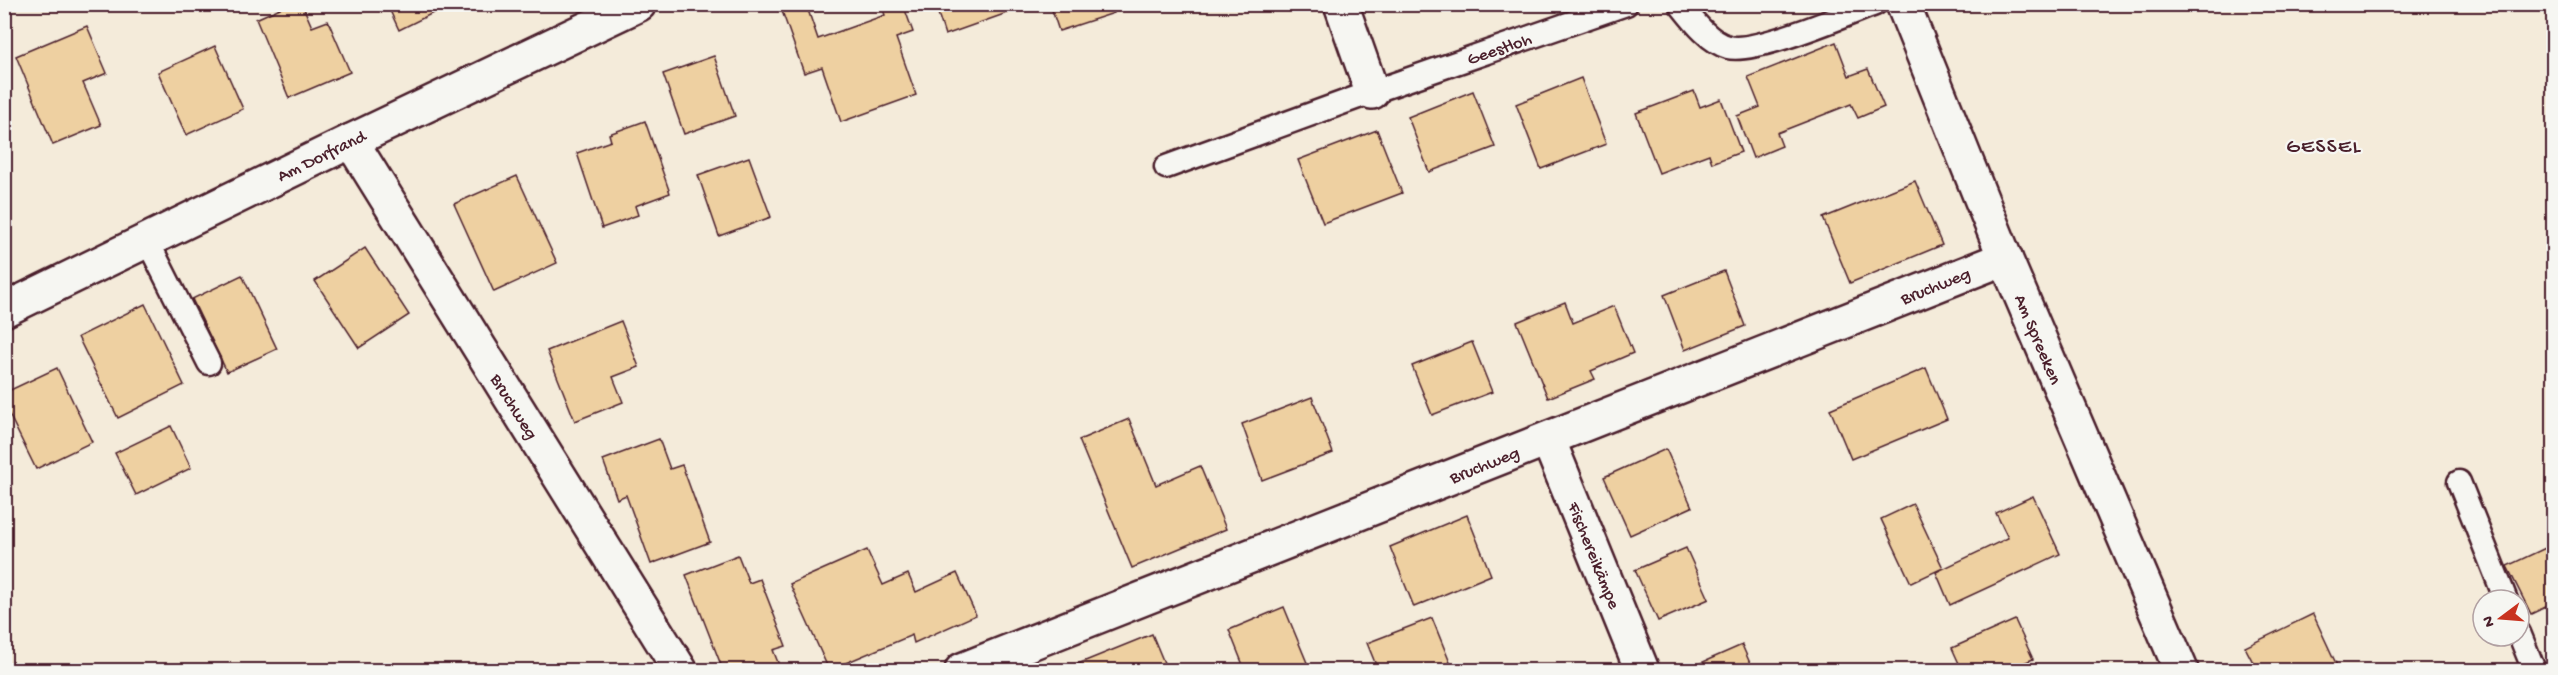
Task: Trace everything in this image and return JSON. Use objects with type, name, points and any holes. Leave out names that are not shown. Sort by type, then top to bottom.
[{"type":"street","name":"Am Dorfrand","points":[[4,310],[639,4]]},
{"type":"street","points":[[1341,4],[1372,92]]},
{"type":"street","name":"Am Spreeken","points":[[1903,4],[2005,258],[2181,670]]},
{"type":"street","name":"Bruchweg","points":[[351,141],[680,670]]},
{"type":"street","name":"Bruchweg","points":[[962,670],[2005,258]]},
{"type":"street","name":"Fischereikämpe","points":[[1548,439],[1642,670]]},
{"type":"lane","name":"Geestloh","points":[[1166,167],[1372,92],[1626,4]]},
{"type":"lane","points":[[1680,4],[1714,41],[1730,47],[1750,46],[1776,39],[1875,4]]},
{"type":"lane","points":[[147,240],[209,363]]},
{"type":"lane","points":[[2459,482],[2501,588]]},
{"type":"lane","points":[[2525,648],[2534,670]]},
{"type":"building","points":[[289,4],[302,4],[312,27],[328,21],[350,72],[289,98],[256,19]]},
{"type":"building","points":[[387,4],[449,4],[449,5],[399,30]]},
{"type":"building","points":[[806,4],[818,39],[885,15],[881,4],[903,4],[913,32],[896,38],[916,95],[841,122],[822,67],[804,73],[782,11]]},
{"type":"building","points":[[935,4],[1023,4],[1024,7],[945,35]]},
{"type":"building","points":[[1050,4],[1112,4],[1114,13],[1059,31]]},
{"type":"building","points":[[87,26],[107,73],[83,83],[101,125],[53,145],[16,56]]},
{"type":"building","points":[[1836,42],[1849,76],[1868,69],[1884,107],[1858,118],[1851,104],[1777,133],[1782,146],[1753,158],[1737,116],[1760,107],[1748,77]]},
{"type":"building","points":[[215,46],[243,109],[186,135],[158,72]]},
{"type":"building","points":[[714,56],[735,116],[684,134],[663,74]]},
{"type":"building","points":[[1581,78],[1606,144],[1541,169],[1516,104]]},
{"type":"building","points":[[1473,91],[1495,147],[1429,172],[1408,117]]},
{"type":"building","points":[[1694,91],[1700,107],[1721,99],[1741,152],[1712,163],[1709,154],[1659,173],[1636,113]]},
{"type":"building","points":[[645,121],[670,193],[635,206],[638,215],[602,228],[577,153],[611,141],[609,134]]},
{"type":"building","points":[[1377,130],[1402,193],[1323,223],[1298,160]]},
{"type":"building","points":[[749,157],[771,217],[719,236],[698,175]]},
{"type":"building","points":[[517,176],[557,263],[494,292],[454,204]]},
{"type":"building","points":[[1915,181],[1942,245],[1850,283],[1823,218]]},
{"type":"building","points":[[365,248],[409,315],[359,348],[315,281]]},
{"type":"building","points":[[1724,271],[1745,326],[1685,350],[1664,295]]},
{"type":"building","points":[[242,275],[277,349],[227,372],[192,299]]},
{"type":"building","points":[[1565,302],[1573,323],[1614,306],[1633,353],[1591,371],[1595,379],[1548,398],[1517,322]]},
{"type":"building","points":[[145,304],[184,385],[118,418],[78,337]]},
{"type":"building","points":[[621,321],[639,367],[613,377],[623,402],[575,421],[547,351]]},
{"type":"building","points":[[1472,342],[1492,392],[1432,415],[1412,366]]},
{"type":"building","points":[[57,368],[92,442],[36,469],[4,404],[4,393]]},
{"type":"building","points":[[1926,368],[1947,419],[1851,459],[1830,409]]},
{"type":"building","points":[[1312,397],[1333,453],[1262,480],[1242,424]]},
{"type":"building","points":[[1129,419],[1156,485],[1200,466],[1226,529],[1132,568],[1079,440]]},
{"type":"building","points":[[171,426],[191,468],[136,495],[115,453]]},
{"type":"building","points":[[659,439],[670,469],[682,465],[710,542],[651,564],[626,495],[617,499],[603,460]]},
{"type":"building","points":[[1666,449],[1692,507],[1630,535],[1604,477]]},
{"type":"building","points":[[2033,496],[2060,554],[1950,605],[1936,572],[2008,538],[1996,513]]},
{"type":"building","points":[[1913,504],[1943,568],[1911,583],[1881,519]]},
{"type":"building","points":[[1467,515],[1491,575],[1414,607],[1390,547]]},
{"type":"building","points":[[2554,544],[2554,603],[2531,614],[2531,588],[2518,588],[2507,566]]},
{"type":"building","points":[[1686,548],[1709,599],[1658,621],[1635,570]]},
{"type":"building","points":[[867,550],[883,585],[908,574],[916,592],[957,573],[976,615],[914,643],[912,635],[829,670],[790,584]]},
{"type":"building","points":[[738,555],[749,583],[760,579],[786,646],[773,650],[781,670],[723,670],[686,575]]},
{"type":"building","points":[[1284,607],[1310,670],[1245,670],[1229,630]]},
{"type":"building","points":[[2313,614],[2339,670],[2257,670],[2245,647]]},
{"type":"building","points":[[1432,618],[1453,670],[1378,670],[1367,643]]},
{"type":"building","points":[[2015,620],[2033,659],[2007,670],[1962,670],[1952,648]]},
{"type":"building","points":[[1152,634],[1167,670],[1063,670]]},
{"type":"building","points":[[1742,645],[1753,670],[1685,670]]},
{"type":"district","name":"GESSEL","points":[[2324,145]]}]
